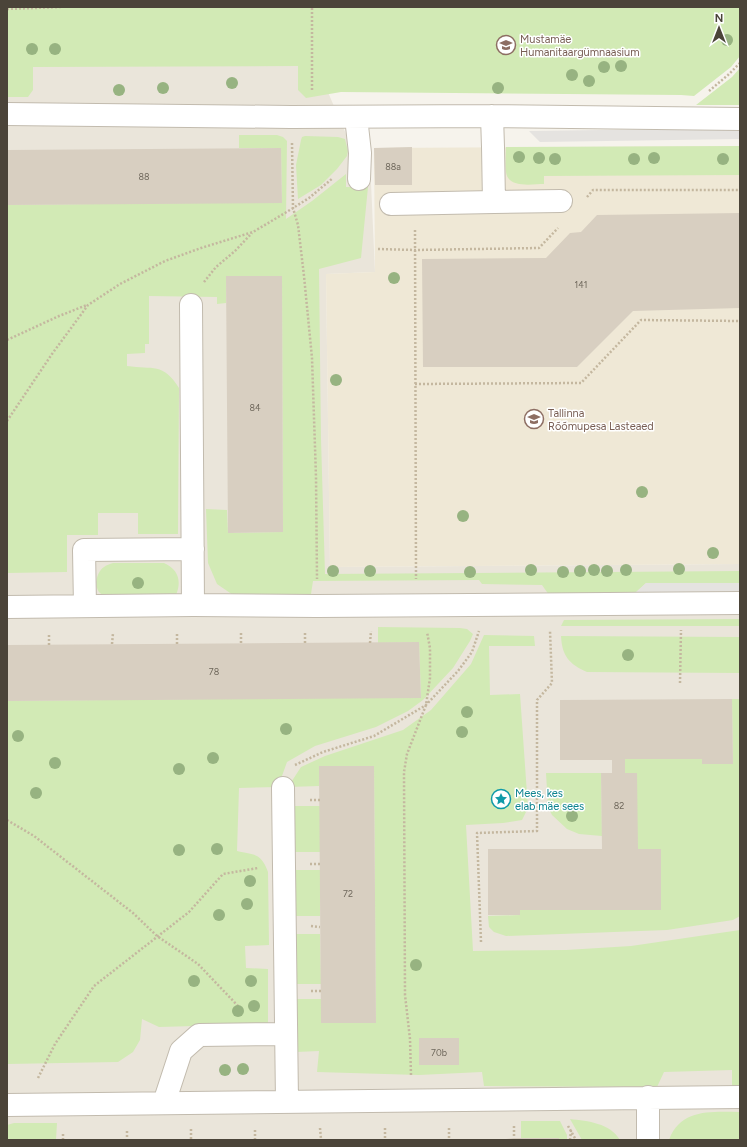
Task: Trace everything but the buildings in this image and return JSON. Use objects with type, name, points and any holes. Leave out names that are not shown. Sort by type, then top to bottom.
[{"type":"street","points":[[7,114],[301,117],[492,116],[740,119]]},
{"type":"street","points":[[492,116],[494,202]]},
{"type":"street","points":[[356,117],[360,153],[359,179]]},
{"type":"street","points":[[391,204],[561,201]]},
{"type":"street","points":[[191,305],[193,605]]},
{"type":"street","points":[[85,606],[84,550],[193,549]]},
{"type":"street","points":[[7,607],[740,603]]},
{"type":"street","points":[[283,788],[284,864],[276,1034],[287,1102]]},
{"type":"street","points":[[164,1102],[181,1051],[198,1036],[276,1034]]},
{"type":"street","points":[[16,1105],[164,1102],[740,1097]]},
{"type":"street","points":[[648,1098],[648,1140]]},
{"type":"path","points":[[7,8],[62,7]]},
{"type":"path","points":[[312,7],[293,208],[298,225],[312,358],[316,477],[317,584]]},
{"type":"path","points":[[7,340],[59,316],[88,305],[120,284],[165,261],[253,232],[315,193],[360,153]]},
{"type":"path","points":[[415,204],[416,583]]},
{"type":"path","points":[[191,305],[204,281],[216,267],[235,251],[253,232]]},
{"type":"path","points":[[7,421],[52,354],[88,305]]},
{"type":"path","points":[[415,384],[581,383],[640,320],[740,321]]},
{"type":"path","points":[[482,942],[477,833],[537,831],[537,700],[552,683],[549,604]]},
{"type":"path","points":[[411,1100],[410,1046],[405,995],[404,772],[407,754],[426,705],[430,678],[430,648],[427,630]]},
{"type":"path","points":[[283,788],[293,766],[323,752],[374,736],[426,705],[458,671],[472,652],[479,630]]},
{"type":"path","points":[[680,683],[681,630]]},
{"type":"path","points":[[7,820],[34,836],[133,913],[157,936],[198,964],[276,1034]]},
{"type":"path","points":[[16,1105],[94,986],[189,912],[223,874],[284,864]]},
{"type":"path","points":[[567,1123],[576,1140]]},
{"type":"path","points":[[570,1140],[571,1130]]},
{"type":"shaded area","points":[[7,7],[324,7],[324,83],[352,148],[352,182],[371,183],[375,272],[326,274],[330,567],[740,564],[740,1140],[7,1140]]},
{"type":"shaded area","points":[[740,128],[740,139],[540,142],[529,131]]},
{"type":"shaded area","name":"Tallinna Rõõmupesa Lasteaed","points":[[740,146],[740,564],[330,567],[326,274],[375,272],[374,148]]},
{"type":"shaded area","points":[[646,583],[740,583],[740,593],[634,594]]},
{"type":"green space","points":[[7,7],[740,7],[740,56],[731,67],[694,96],[341,92],[306,98],[298,90],[298,66],[33,67],[33,90],[28,97],[7,97]]},
{"type":"green space","points":[[740,68],[740,105],[696,105],[732,77]]},
{"type":"green space","points":[[239,135],[277,135],[283,137],[287,141],[286,219],[346,174],[346,187],[368,187],[361,258],[319,269],[321,439],[325,574],[740,571],[740,583],[646,583],[634,594],[549,595],[542,585],[482,584],[479,580],[313,581],[311,594],[233,595],[217,584],[208,563],[206,509],[227,510],[228,533],[283,532],[282,276],[226,276],[226,303],[217,304],[217,297],[149,296],[149,344],[145,344],[145,353],[127,354],[127,366],[151,368],[162,371],[168,374],[179,388],[178,534],[138,534],[138,513],[98,513],[98,535],[67,535],[67,572],[7,573],[7,205],[282,202],[281,148],[239,148]]},
{"type":"green space","points":[[302,137],[338,137],[345,139],[348,151],[347,156],[337,169],[321,185],[298,199],[296,165],[301,140]]},
{"type":"green space","points":[[740,146],[740,175],[544,176],[544,184],[528,185],[511,181],[506,172],[506,147]]},
{"type":"green space","points":[[113,563],[164,563],[173,569],[178,576],[179,585],[176,595],[103,595],[98,590],[96,582],[97,577],[104,567]]},
{"type":"green space","points":[[740,619],[740,626],[561,626],[564,620]]},
{"type":"green space","points":[[378,627],[460,628],[467,629],[473,634],[453,668],[423,700],[408,711],[376,727],[315,746],[287,762],[278,787],[239,788],[237,851],[253,854],[260,858],[268,872],[269,945],[245,946],[246,968],[268,969],[268,1024],[159,1027],[142,1019],[140,1040],[133,1052],[118,1062],[7,1064],[7,701],[421,697],[419,642],[378,643]]},
{"type":"green space","points":[[484,635],[534,636],[535,646],[489,646],[490,695],[520,694],[528,808],[522,820],[503,823],[466,825],[473,951],[566,950],[631,946],[740,930],[740,1087],[732,1087],[732,1070],[664,1072],[657,1087],[484,1086],[482,1072],[419,1075],[317,1072],[319,1051],[296,1052],[295,999],[321,999],[321,1023],[376,1023],[374,766],[320,766],[319,786],[288,787],[301,767],[325,756],[403,730],[431,710],[471,664]]},
{"type":"green space","points":[[561,636],[740,637],[740,673],[587,672],[575,666],[565,654]]},
{"type":"green space","points":[[732,699],[740,699],[740,916],[733,920],[667,930],[506,936],[494,932],[489,927],[488,916],[520,915],[520,910],[661,910],[661,850],[638,849],[625,773],[625,759],[702,759],[703,764],[733,764]]},
{"type":"green space","points":[[546,773],[601,773],[602,836],[579,834],[567,829],[552,815],[548,807]]},
{"type":"green space","points":[[293,806],[320,806],[320,852],[293,852]]},
{"type":"green space","points":[[294,870],[320,870],[320,916],[294,916]]},
{"type":"green space","points":[[294,934],[320,934],[321,984],[294,984]]},
{"type":"green space","points":[[708,1112],[740,1112],[740,1140],[669,1140],[674,1130],[681,1122],[689,1117]]},
{"type":"green space","points":[[570,1119],[605,1126],[616,1134],[620,1140],[582,1140]]},
{"type":"green space","points":[[521,1121],[560,1121],[567,1135],[567,1140],[521,1138]]},
{"type":"green space","points":[[14,1123],[57,1123],[56,1140],[7,1140],[7,1125]]},
{"type":"place","name":"Mustamäe Humanitaargümnaasium","points":[[506,45]]},
{"type":"place","name":"Tallinna Rõõmupesa Lasteaed","points":[[534,419]]},
{"type":"place","name":"Mees, kes elab mäe sees","points":[[501,799]]}]
